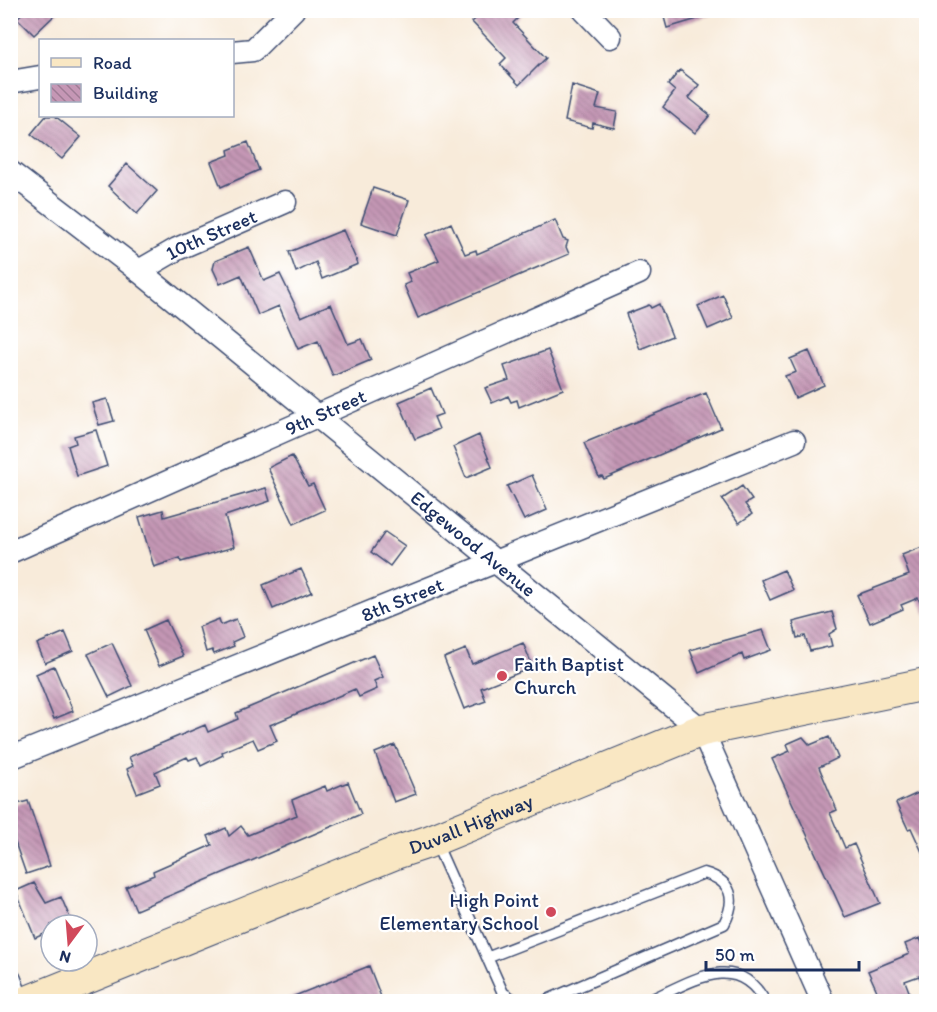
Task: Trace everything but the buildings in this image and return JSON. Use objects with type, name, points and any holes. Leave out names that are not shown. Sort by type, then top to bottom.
[{"type":"street","points":[[234,52],[253,50],[293,10]]},
{"type":"street","points":[[584,10],[610,37]]},
{"type":"street","points":[[10,82],[39,77]]},
{"type":"street","name":"Edgewood Avenue","points":[[10,172],[139,271],[317,414],[702,730],[823,1002]]},
{"type":"street","name":"10th Street","points":[[139,271],[177,249],[285,202]]},
{"type":"street","name":"9th Street","points":[[10,552],[639,273]]},
{"type":"street","name":"8th Street","points":[[10,758],[794,441]]},
{"type":"street","name":"Duvall Highway","points":[[27,1002],[435,840],[702,730],[927,684]]},
{"type":"street","points":[[10,980],[18,1002]]},
{"type":"lane","points":[[435,840],[489,957],[503,993],[517,1002]]},
{"type":"lane","points":[[489,957],[704,873],[720,878],[730,892],[732,909],[724,924],[543,1002]]},
{"type":"lane","points":[[646,1002],[709,975],[728,972],[756,985],[765,1002]]},
{"type":"place","name":"Faith Baptist Church","points":[[502,676]]},
{"type":"place","name":"High Point Elementary School","points":[[551,912]]}]
